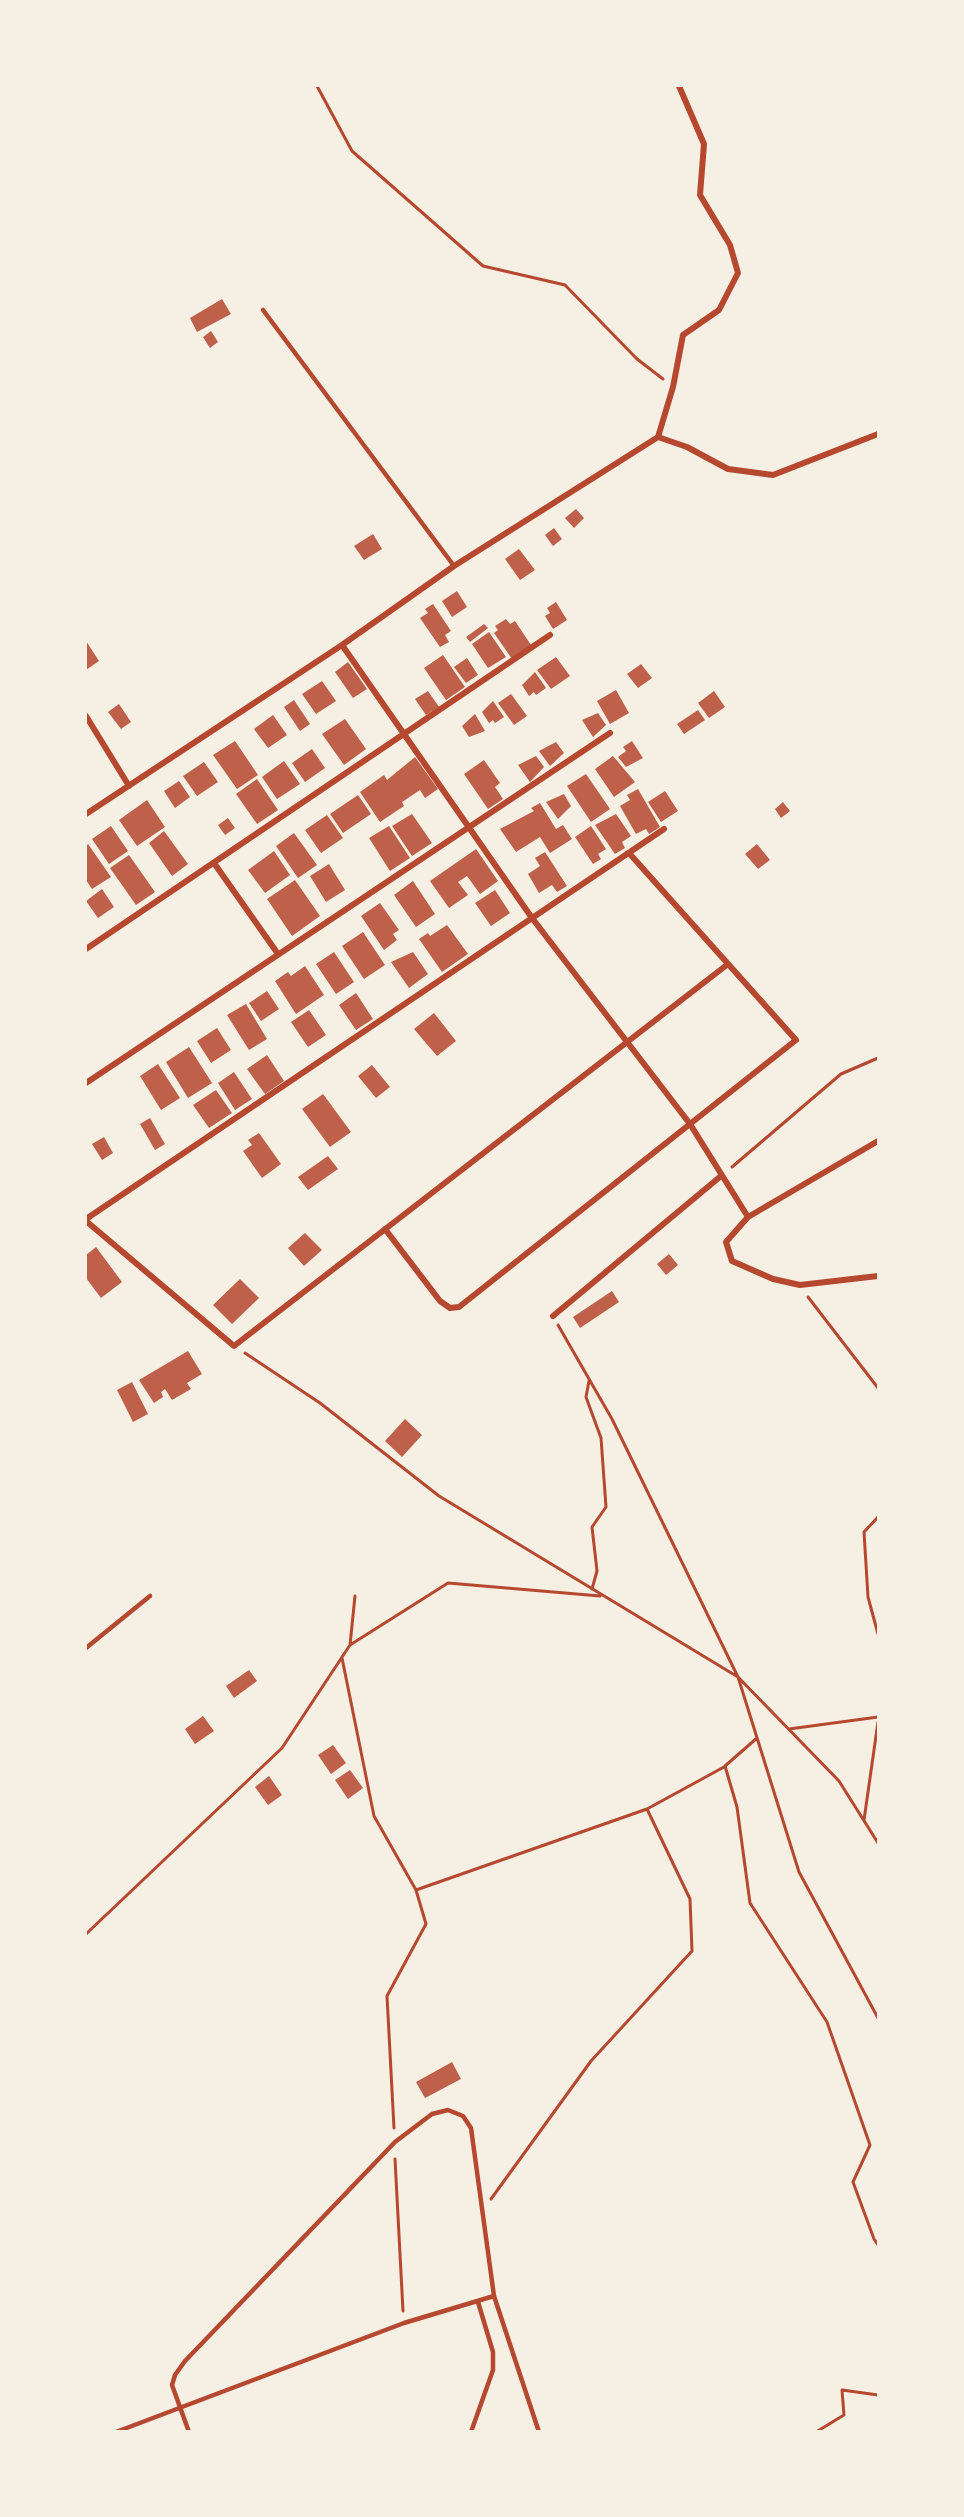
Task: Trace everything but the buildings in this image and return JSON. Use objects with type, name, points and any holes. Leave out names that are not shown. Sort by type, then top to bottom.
[{"type":"street","points":[[86,814],[342,645],[454,566],[658,436],[673,387],[683,335],[719,310],[738,273],[730,245],[700,195],[704,144],[679,86]]},
{"type":"street","points":[[658,436],[687,447],[728,469],[773,475],[879,434]]},
{"type":"street","points":[[86,949],[550,635]]},
{"type":"street","points":[[342,645],[532,918],[690,1124],[748,1217]]},
{"type":"street","points":[[86,716],[129,786]]},
{"type":"street","points":[[86,1083],[610,733]]},
{"type":"street","points":[[664,829],[86,1220],[234,1346],[728,964]]},
{"type":"street","points":[[385,1229],[440,1302],[450,1308],[459,1307],[796,1040],[629,853]]},
{"type":"street","points":[[214,862],[278,954]]},
{"type":"street","points":[[879,1141],[748,1217],[726,1242],[732,1261],[773,1279],[800,1285],[879,1276]]},
{"type":"street","points":[[553,1317],[722,1176]]},
{"type":"lane","points":[[263,310],[454,566]]},
{"type":"lane","points":[[86,1648],[150,1596]]},
{"type":"lane","points":[[189,2432],[178,2408],[172,2385],[175,2374],[185,2361],[394,2142],[432,2114],[448,2110],[463,2116],[471,2128],[494,2296],[539,2432]]},
{"type":"lane","points":[[116,2432],[404,2323],[494,2296]]},
{"type":"lane","points":[[471,2432],[493,2370],[493,2352],[478,2302]]},
{"type":"path","points":[[317,86],[352,151],[483,266],[565,285],[638,359],[673,387]]},
{"type":"path","points":[[722,1176],[841,1074],[879,1058]]},
{"type":"path","points":[[800,1285],[879,1388]]},
{"type":"path","points":[[553,1317],[617,1430],[738,1677],[799,1872],[879,2018]]},
{"type":"path","points":[[234,1346],[320,1403],[439,1496],[738,1677],[839,1781],[879,1843]]},
{"type":"path","points":[[589,1379],[586,1397],[601,1438],[606,1507],[592,1527],[597,1571],[592,1589]]},
{"type":"path","points":[[879,1517],[864,1532],[868,1597],[879,1634]]},
{"type":"path","points":[[350,1645],[448,1583],[603,1596]]},
{"type":"path","points":[[86,1934],[282,1748],[350,1645],[355,1596]]},
{"type":"path","points":[[342,1658],[374,1816],[416,1890],[426,1924],[387,1996],[404,2323]]},
{"type":"path","points":[[789,1729],[879,1717]]},
{"type":"path","points":[[864,1820],[879,1722]]},
{"type":"path","points":[[416,1890],[647,1809],[725,1766],[757,1738]]},
{"type":"path","points":[[725,1766],[737,1807],[750,1903],[827,2022],[870,2145],[853,2182],[874,2239],[879,2245]]},
{"type":"path","points":[[482,2211],[591,2061],[692,1951],[690,1899],[647,1809]]},
{"type":"path","points":[[816,2432],[844,2415],[842,2390],[879,2395]]}]
